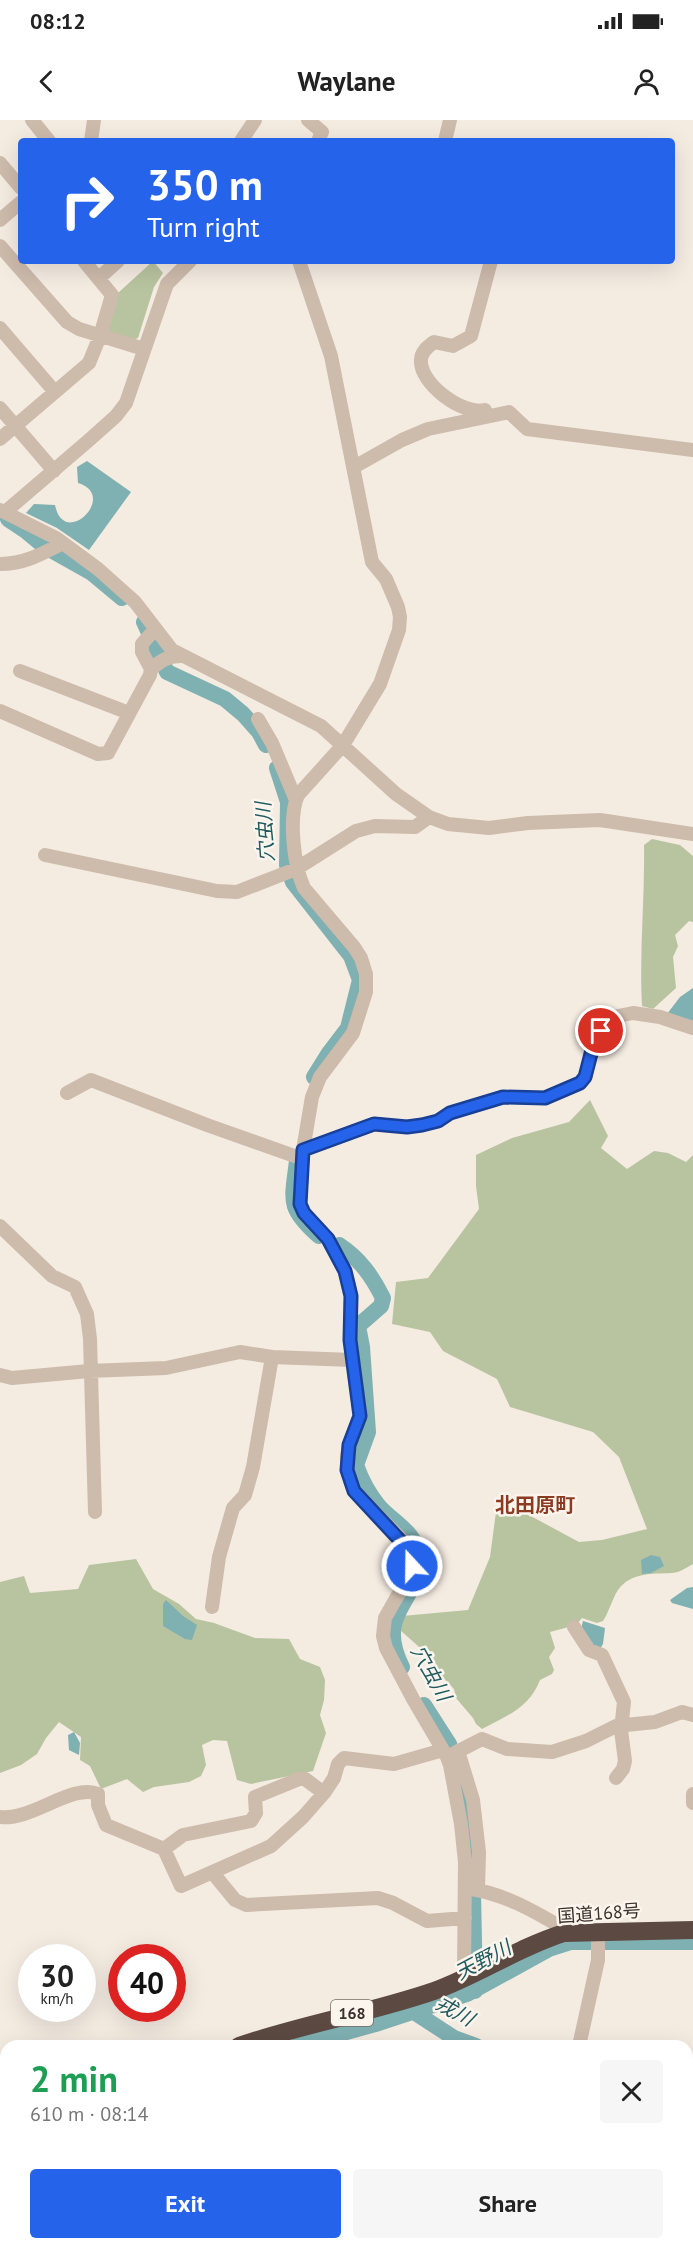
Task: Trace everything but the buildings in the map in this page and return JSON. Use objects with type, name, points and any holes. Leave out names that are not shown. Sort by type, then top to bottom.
[{"type":"highway","name":"国道168号","points":[[260,2040],[434,1991],[564,1933],[693,1930]]},
{"type":"street","points":[[32,120],[47,138]]},
{"type":"street","points":[[91,138],[94,120]]},
{"type":"street","points":[[243,138],[255,120]]},
{"type":"street","points":[[308,120],[323,131]]},
{"type":"street","points":[[446,138],[450,120]]},
{"type":"street","points":[[0,163],[18,184]]},
{"type":"street","points":[[0,220],[18,205]]},
{"type":"street","points":[[0,246],[67,322],[79,329],[144,349]]},
{"type":"street","points":[[0,439],[89,363],[112,295],[87,264]]},
{"type":"street","points":[[99,278],[115,264]]},
{"type":"street","points":[[187,264],[167,284],[126,403],[116,416],[54,471],[3,511],[63,543],[120,588],[135,602],[172,650],[180,656],[321,726],[396,794],[429,817],[448,824],[489,828],[528,823],[600,820],[693,834]]},
{"type":"street","points":[[296,800],[343,745],[380,684],[399,630],[400,617],[386,579],[372,562],[331,356],[300,264]]},
{"type":"street","points":[[490,264],[471,336],[453,346],[434,342],[424,350],[421,360],[424,373],[448,400],[476,412],[500,408],[509,412],[527,429],[693,450]]},
{"type":"street","points":[[0,328],[55,392]]},
{"type":"street","points":[[0,408],[54,471]]},
{"type":"street","points":[[354,467],[402,440],[428,429],[509,412]]},
{"type":"street","points":[[0,564],[32,560],[63,543]]},
{"type":"street","points":[[151,669],[142,652],[142,644],[155,629]]},
{"type":"street","points":[[0,711],[98,754],[108,753],[150,675],[151,669],[159,661],[170,656],[180,656]]},
{"type":"street","points":[[20,671],[129,713]]},
{"type":"street","points":[[258,719],[272,743],[296,800],[294,848],[297,869],[304,888],[360,958],[366,974],[367,985],[353,1033],[320,1077],[312,1097],[303,1155],[300,1204],[304,1213],[328,1239],[345,1271],[349,1285],[352,1360],[360,1416],[347,1457],[351,1483],[354,1491],[404,1542],[412,1557],[412,1566],[407,1578],[383,1626],[386,1648],[412,1699],[449,1752],[472,1890],[465,1918],[464,1978]]},
{"type":"street","points":[[45,855],[217,891],[237,892],[297,869],[356,831],[375,826],[415,827],[429,817]]},
{"type":"street","points":[[67,1093],[91,1080],[207,1125],[303,1155],[374,1124],[407,1127],[422,1125],[438,1121],[450,1113],[503,1097],[545,1098],[580,1083],[585,1077],[594,1042],[601,1031],[618,1016],[633,1013],[693,1028]]},
{"type":"street","points":[[0,1226],[52,1276],[75,1287],[87,1314],[90,1339],[94,1512]]},
{"type":"street","points":[[0,1375],[12,1378],[89,1371],[165,1368],[240,1352],[272,1357],[352,1360]]},
{"type":"street","points":[[212,1607],[219,1557],[233,1508],[245,1495],[253,1467],[272,1357]]},
{"type":"street","points":[[574,1628],[589,1650],[602,1655],[624,1702],[622,1725],[625,1761],[623,1769],[616,1778]]},
{"type":"street","points":[[0,1817],[15,1818],[54,1803],[72,1793],[93,1792],[98,1794],[98,1805],[106,1825],[164,1849],[181,1886],[271,1846],[324,1793],[338,1764],[344,1758],[394,1764],[449,1752],[482,1739],[507,1749],[552,1752],[622,1725],[655,1722],[682,1712],[693,1715]]},
{"type":"street","points":[[164,1849],[183,1835],[251,1821],[256,1813],[255,1797],[299,1779],[305,1779],[324,1793]]},
{"type":"street","points":[[693,1794],[693,1803]]},
{"type":"street","points":[[213,1872],[235,1900],[246,1905],[378,1898],[393,1902],[427,1920],[465,1918]]},
{"type":"street","points":[[472,1890],[524,1905],[561,1927],[564,1933]]},
{"type":"street","points":[[580,2040],[598,1960],[598,1931]]},
{"type":"green space","points":[[150,264],[156,264],[163,273],[154,287],[138,338],[132,340],[110,333],[107,327],[118,293]]},
{"type":"green space","points":[[652,839],[680,845],[693,856],[693,922],[689,921],[675,935],[678,946],[673,957],[676,988],[653,1009],[642,1006],[641,986],[644,845]]},
{"type":"green space","points":[[590,1100],[608,1136],[601,1148],[627,1169],[654,1151],[668,1153],[686,1162],[693,1155],[693,1564],[677,1572],[635,1577],[618,1590],[603,1621],[597,1623],[582,1618],[576,1625],[550,1632],[555,1648],[549,1657],[554,1670],[552,1674],[540,1680],[530,1697],[517,1710],[482,1729],[456,1698],[454,1689],[437,1671],[427,1654],[400,1630],[398,1623],[402,1616],[468,1610],[490,1557],[496,1512],[527,1514],[579,1542],[602,1540],[647,1529],[619,1457],[593,1432],[510,1407],[497,1379],[443,1351],[430,1332],[392,1324],[396,1282],[428,1278],[479,1209],[476,1155],[512,1138],[569,1122]]},
{"type":"green space","points":[[136,1559],[153,1589],[179,1604],[196,1619],[255,1638],[289,1639],[300,1659],[320,1667],[325,1680],[324,1700],[320,1715],[326,1733],[313,1771],[251,1784],[237,1780],[227,1741],[213,1740],[202,1745],[206,1765],[201,1776],[189,1782],[154,1787],[143,1792],[127,1779],[101,1789],[90,1766],[80,1760],[81,1737],[59,1722],[37,1754],[21,1765],[0,1773],[0,1582],[24,1576],[30,1593],[78,1589],[89,1565]]},
{"type":"water","points":[[87,461],[131,492],[89,550],[57,528],[26,513],[34,504],[55,505],[60,517],[68,522],[77,521],[85,515],[91,507],[93,498],[89,489],[78,483],[77,467]]},
{"type":"water","points":[[693,988],[693,1024],[667,1014],[680,997]]},
{"type":"water","points":[[651,1555],[660,1557],[664,1566],[651,1573],[642,1574],[641,1560]]},
{"type":"water","points":[[693,1587],[693,1609],[672,1603],[670,1600],[687,1588]]},
{"type":"water","points":[[166,1600],[197,1625],[192,1640],[185,1639],[163,1626],[163,1604]]},
{"type":"water","points":[[583,1621],[605,1628],[603,1644],[598,1652],[581,1629]]},
{"type":"water","points":[[74,1732],[80,1743],[79,1755],[69,1750],[68,1735]]},
{"type":"waterway","name":"穴虫川","points":[[8,519],[44,546],[92,573],[122,598]]},
{"type":"waterway","name":"穴虫川","points":[[144,622],[167,672],[225,699],[243,714],[259,732],[266,745]]},
{"type":"waterway","name":"穴虫川","points":[[277,768],[288,802],[287,865],[293,882],[351,956],[360,980],[348,1028],[314,1077]]},
{"type":"waterway","name":"穴虫川","points":[[297,1161],[294,1203],[301,1218],[319,1236]]},
{"type":"waterway","name":"穴虫川","points":[[339,1245],[365,1268],[383,1298],[381,1306],[358,1326],[362,1347],[368,1432],[356,1465],[374,1500],[413,1539],[418,1554],[418,1571],[414,1584],[401,1607],[393,1632],[395,1648],[402,1667]]},
{"type":"waterway","name":"穴虫川","points":[[424,1705],[449,1744],[460,1779],[472,1843],[475,1991]]},
{"type":"waterway","name":"天野川","points":[[318,2040],[379,2023],[467,1994],[549,1949],[571,1942],[693,1942]]},
{"type":"waterway","name":"戎川","points":[[414,2012],[460,2040]]},
{"type":"district","name":"北田原町","points":[[535,1505]]},
{"type":"route","points":[[412,1566],[412,1557],[404,1542],[354,1491],[347,1470],[349,1445],[360,1416],[350,1340],[351,1296],[345,1271],[328,1239],[304,1213],[300,1204],[303,1150],[374,1124],[407,1127],[422,1125],[438,1121],[450,1113],[503,1097],[545,1098],[580,1083],[585,1077],[594,1042],[601,1031]]}]
